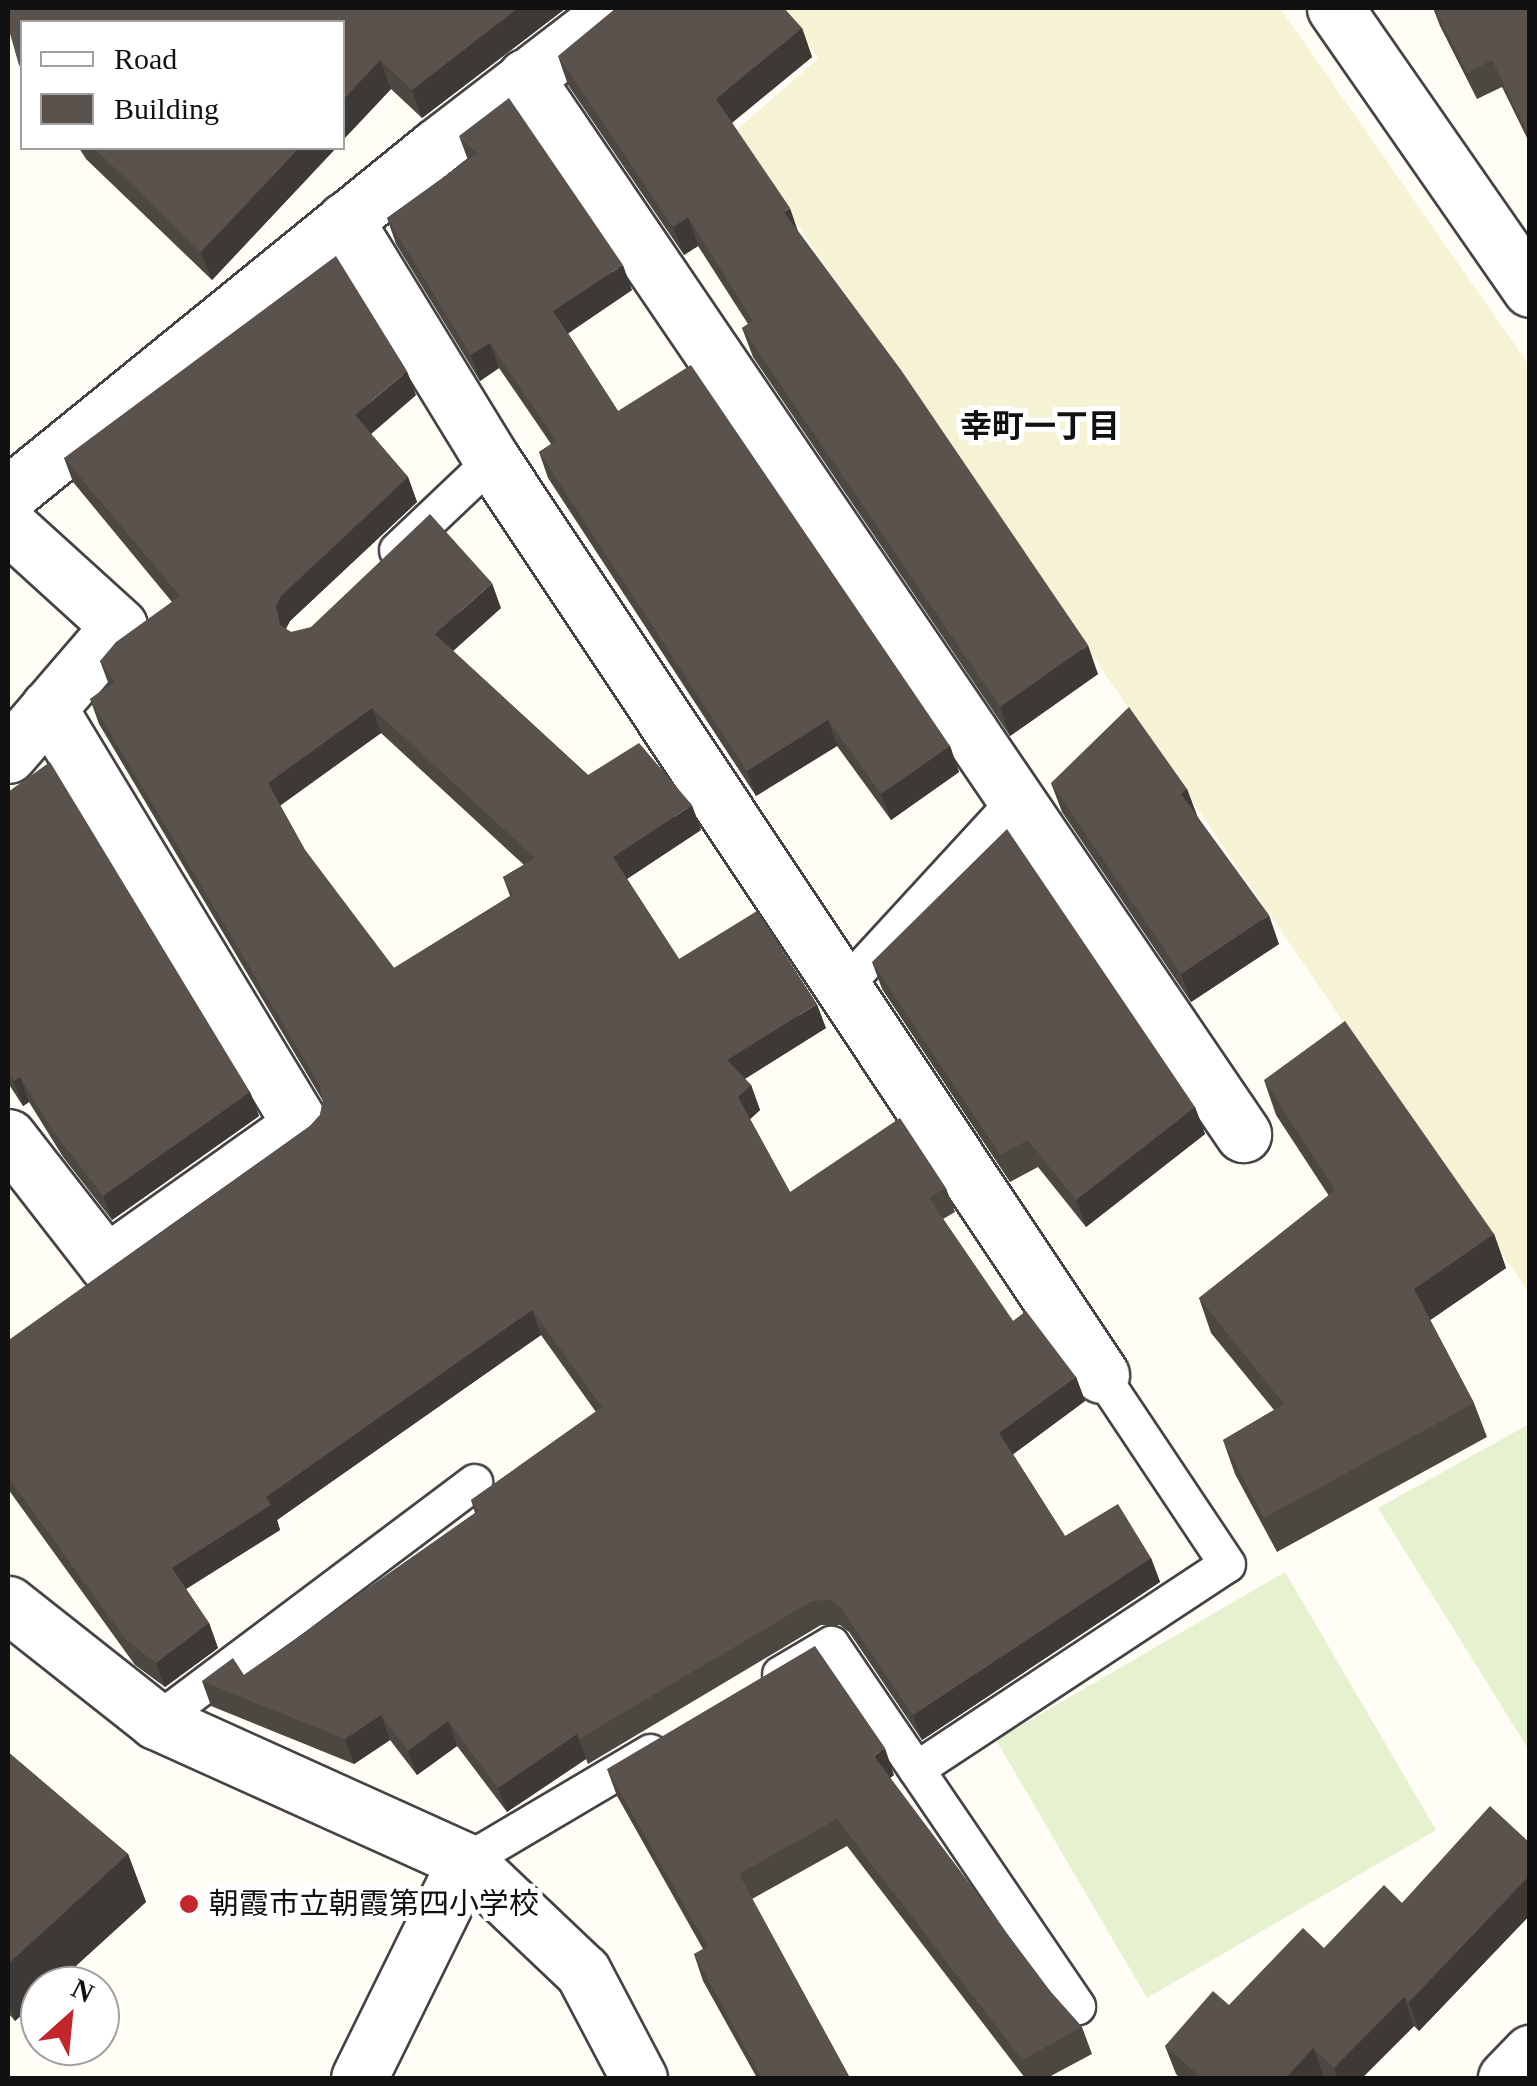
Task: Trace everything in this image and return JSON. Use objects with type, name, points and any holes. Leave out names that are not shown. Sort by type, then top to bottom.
[{"type":"street","points":[[8,495],[345,220],[618,8]]},
{"type":"street","points":[[1335,8],[1530,289]]},
{"type":"street","points":[[525,77],[1018,798],[1242,1134]]},
{"type":"street","points":[[345,220],[492,460],[1102,1375]]},
{"type":"street","points":[[8,525],[119,626],[8,752]]},
{"type":"street","points":[[8,1138],[106,1263],[301,1125],[48,708]]},
{"type":"street","points":[[8,1604],[156,1721],[466,1861],[582,1972],[639,2078]]},
{"type":"street","points":[[360,2078],[466,1861]]},
{"type":"street","points":[[1506,2078],[1530,2053]]},
{"type":"lane","points":[[377,568],[492,460]]},
{"type":"lane","points":[[844,986],[1018,798]]},
{"type":"lane","points":[[916,1769],[1227,1564],[1102,1375]]},
{"type":"lane","points":[[156,1721],[474,1482]]},
{"type":"lane","points":[[748,1693],[831,1644],[1077,2006]]},
{"type":"lane","points":[[466,1861],[682,1733]]},
{"type":"shaded area","points":[[779,8],[1280,8],[1529,365],[1529,1293],[734,132],[819,58]]},
{"type":"green space","points":[[1529,1424],[1529,1750],[1378,1508]]},
{"type":"green space","points":[[1285,1572],[1436,1830],[1147,1998],[996,1740]]},
{"type":"building","points":[[8,8],[518,8],[412,90],[380,60],[345,98],[345,20],[20,20],[19,65],[8,26]]},
{"type":"building","points":[[616,8],[784,8],[802,28],[716,99],[790,208],[784,212],[901,370],[1088,645],[1000,707],[742,328],[753,321],[688,217],[673,227],[558,56]]},
{"type":"building","points":[[1434,8],[1530,8],[1530,138],[1492,60],[1467,73]]},
{"type":"building","points":[[509,98],[623,265],[553,311],[618,411],[691,365],[950,746],[881,794],[828,720],[747,771],[539,452],[556,441],[490,343],[471,355],[387,218],[477,153],[459,136]]},
{"type":"building","points":[[96,150],[297,150],[201,252]]},
{"type":"building","points":[[336,256],[407,371],[355,415],[408,477],[281,596],[276,606],[280,625],[291,632],[311,627],[430,514],[492,583],[435,634],[588,775],[639,743],[692,805],[613,857],[679,959],[757,911],[817,1004],[727,1060],[751,1085],[738,1097],[790,1192],[900,1118],[946,1188],[929,1198],[1013,1321],[1026,1311],[1076,1377],[999,1433],[1065,1536],[1118,1504],[1151,1558],[913,1715],[840,1607],[831,1600],[812,1601],[579,1739],[577,1734],[498,1788],[448,1721],[408,1751],[381,1715],[345,1739],[202,1681],[233,1658],[244,1675],[478,1511],[471,1500],[602,1407],[532,1310],[266,1497],[271,1505],[172,1568],[209,1623],[156,1663],[126,1640],[8,1477],[8,1338],[310,1126],[320,1115],[323,1100],[319,1084],[90,699],[115,682],[100,661],[116,642],[180,596],[64,458]],"holes":[[[372,708],[535,858],[503,877],[513,895],[394,968],[305,850],[268,783]]]},
{"type":"building","points":[[1129,707],[1187,789],[1181,794],[1269,915],[1181,974],[1051,783]]},
{"type":"building","points":[[50,762],[250,1092],[103,1196],[54,1132],[20,1077],[14,1081],[8,1072],[8,792]]},
{"type":"building","points":[[1007,829],[1195,1107],[1076,1200],[1028,1140],[1000,1155],[872,962]]},
{"type":"building","points":[[1345,1021],[1494,1234],[1414,1289],[1474,1403],[1264,1518],[1223,1440],[1284,1404],[1199,1298],[1335,1190],[1264,1080]]},
{"type":"building","points":[[815,1646],[885,1748],[874,1756],[1050,1991],[1082,2027],[1022,2060],[837,1819],[739,1874],[850,2078],[762,2078],[694,1954],[708,1947],[607,1769]]},
{"type":"building","points":[[8,1752],[128,1854],[8,1964]]},
{"type":"building","points":[[1490,1806],[1530,1843],[1530,1875],[1409,2002],[1404,1997],[1334,2068],[1313,2048],[1286,2078],[1202,2078],[1165,2046],[1213,1991],[1229,2005],[1303,1928],[1324,1948],[1384,1885],[1402,1903]]},
{"type":"place","name":"朝霞市立朝霞第四小学校","points":[[189,1904]]},
{"type":"district","name":"幸町一丁目","points":[[1040,426]]}]
